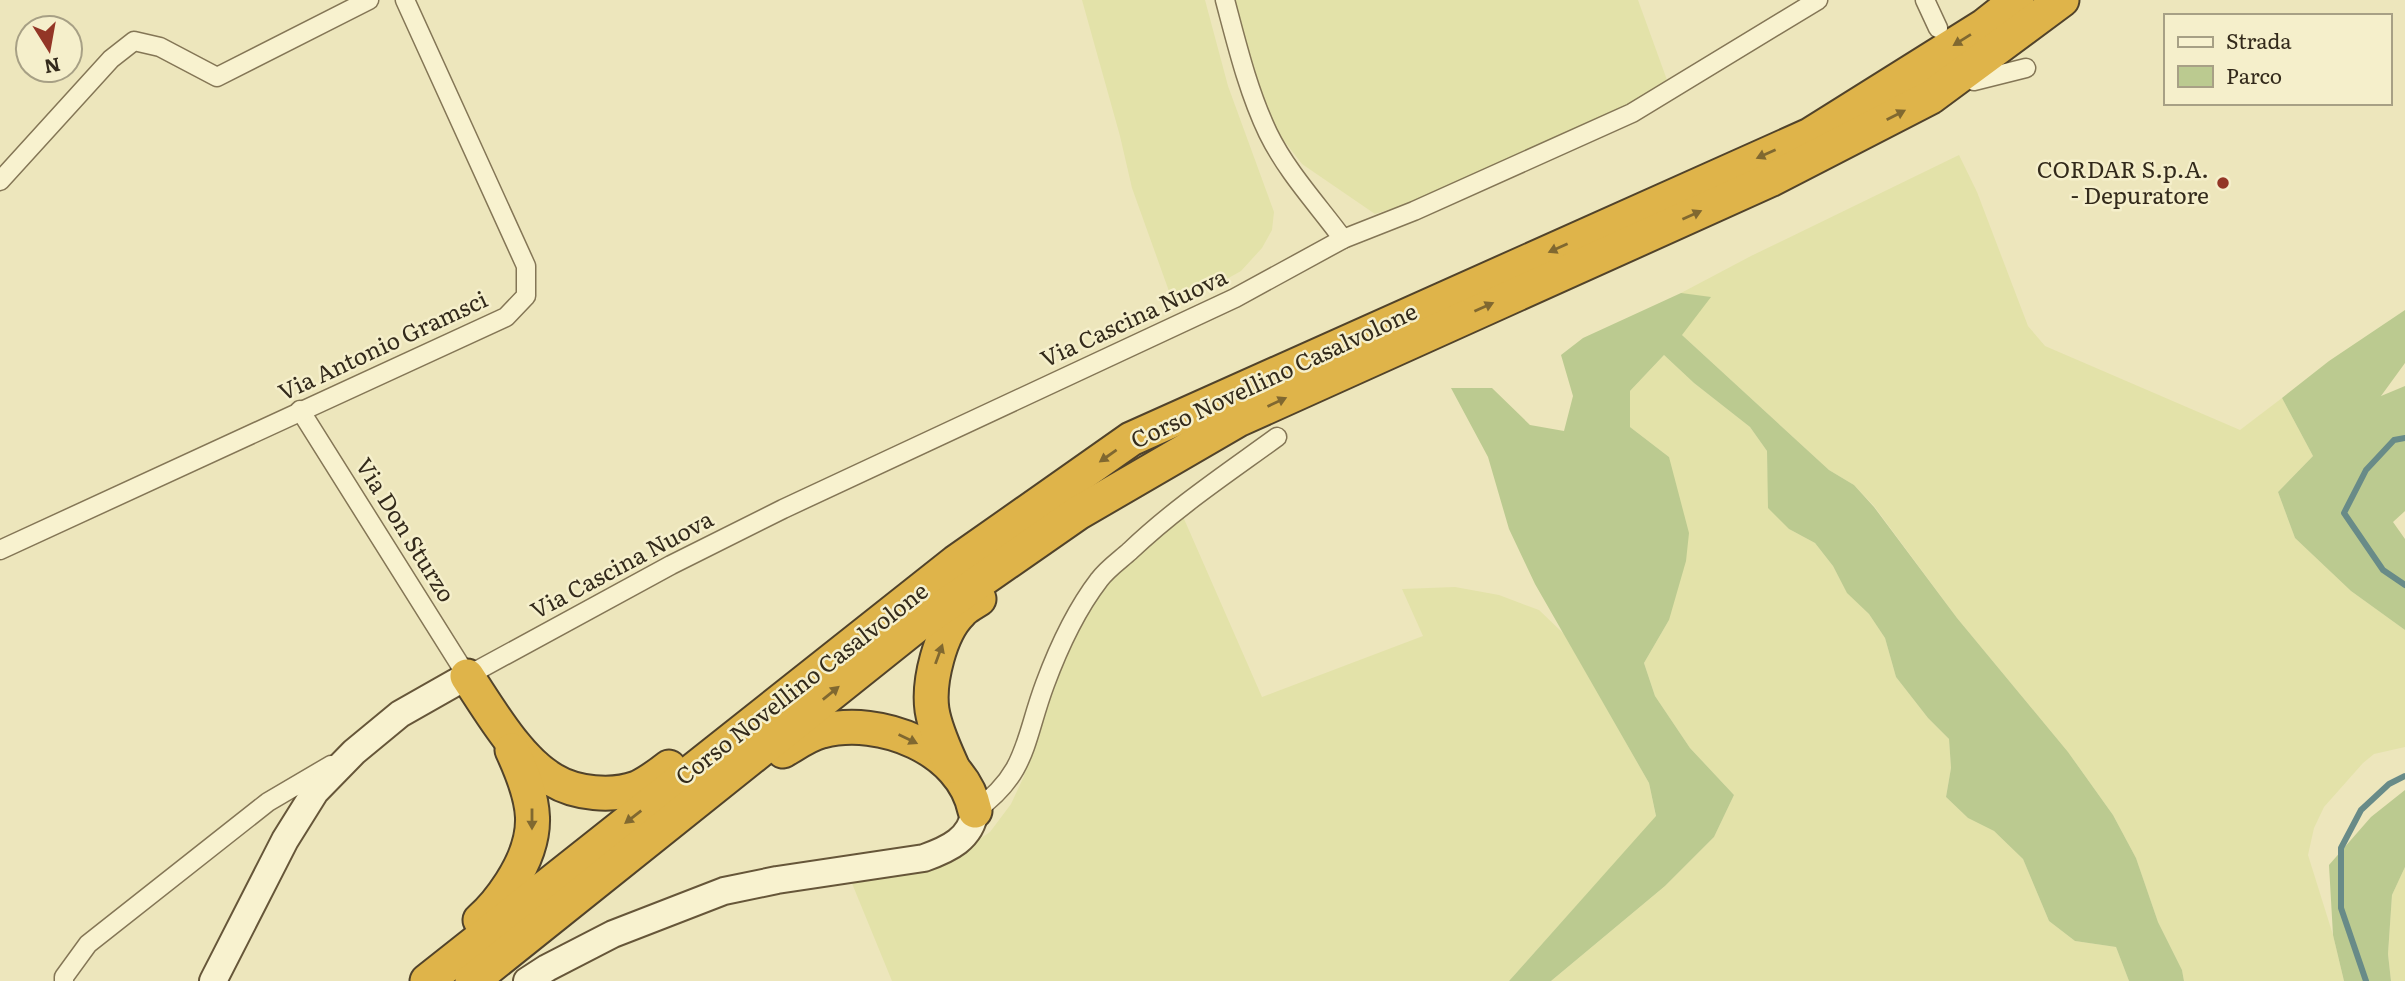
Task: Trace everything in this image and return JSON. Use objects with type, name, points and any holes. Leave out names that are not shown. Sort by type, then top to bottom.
[{"type":"highway","name":"Corso Novellino Casalvolone","points":[[427,981],[956,562],[1131,439],[1810,135],[1984,26],[2017,0]]},
{"type":"highway","name":"Corso Novellino Casalvolone","points":[[472,981],[917,625],[1078,513],[1238,420],[1770,180],[1931,97],[2062,0]]},
{"type":"highway","points":[[975,811],[968,789],[952,766],[932,710],[931,681],[937,659],[960,612],[1216,433]]},
{"type":"highway","points":[[504,732],[553,780],[595,793],[638,788],[749,706],[956,562]]},
{"type":"highway","points":[[412,981],[496,906],[525,862],[532,838],[534,813],[527,781],[504,732],[467,676]]},
{"type":"highway","points":[[538,929],[785,750],[820,731],[866,728],[895,733],[909,738],[952,766]]},
{"type":"street","points":[[0,181],[111,59],[134,41],[160,47],[217,77],[369,0]]},
{"type":"street","name":"Via Antonio Gramsci","points":[[0,550],[506,317],[526,296],[526,266],[405,0]]},
{"type":"street","points":[[1225,0],[1248,86],[1269,136],[1343,239]]},
{"type":"street","name":"Via Cascina Nuova","points":[[467,676],[671,565],[783,509],[1235,298],[1343,239],[1414,211],[1632,113],[1818,0]]},
{"type":"street","points":[[1924,0],[1938,28]]},
{"type":"street","points":[[1974,81],[2026,68]]},
{"type":"street","name":"Via Don Sturzo","points":[[300,410],[467,676]]},
{"type":"street","points":[[527,981],[613,934],[724,891],[777,880],[925,858],[956,844],[973,824],[975,811],[994,797],[1020,764],[1045,684],[1068,632],[1099,579],[1162,520],[1277,437]]},
{"type":"street","points":[[213,981],[285,840],[316,792],[354,752],[400,715],[467,676]]},
{"type":"street","points":[[64,981],[64,977],[88,944],[268,802],[354,752]]},
{"type":"shaded area","points":[[1082,0],[1205,0],[1228,86],[1274,212],[1272,230],[1262,248],[1241,271],[1175,308],[1132,188]]},
{"type":"shaded area","points":[[1231,0],[1638,0],[1667,80],[1658,92],[1425,198],[1375,214],[1302,164],[1274,128],[1253,83]]},
{"type":"shaded area","points":[[1959,155],[1977,192],[2028,326],[2045,346],[2240,430],[2282,398],[2313,456],[2278,492],[2295,538],[2351,591],[2405,630],[2405,747],[2374,754],[2363,763],[2324,807],[2314,828],[2308,855],[2344,981],[2184,981],[2182,970],[2158,922],[2136,858],[2113,815],[2068,752],[1957,618],[1874,506],[1854,485],[1829,470],[1682,335],[1681,293]]},
{"type":"shaded area","points":[[1664,355],[1694,383],[1750,427],[1767,451],[1769,508],[1789,529],[1815,543],[1833,566],[1847,592],[1869,614],[1885,638],[1896,677],[1928,718],[1949,739],[1951,768],[1946,797],[1968,818],[1994,831],[2023,859],[2049,921],[2075,941],[2116,947],[2129,981],[1551,981],[1665,886],[1714,837],[1734,795],[1690,748],[1655,696],[1644,663],[1669,620],[1669,457],[1630,427],[1630,391]]},
{"type":"shaded area","points":[[1181,512],[1262,697],[1423,636],[1402,589],[1455,587],[1499,595],[1539,610],[1564,634],[1649,783],[1656,817],[1509,981],[892,981],[851,881],[957,854],[990,832],[1011,804],[1024,776],[1059,665],[1083,615],[1117,571]]},
{"type":"shaded area","points":[[2405,867],[2405,981],[2391,981],[2388,954],[2392,895]]},
{"type":"green space","points":[[1681,293],[1711,297],[1682,335],[1829,470],[1854,485],[1874,507],[1957,618],[2068,752],[2113,815],[2136,858],[2158,922],[2182,970],[2184,981],[2129,981],[2116,947],[2075,941],[2049,921],[2023,859],[1994,831],[1968,818],[1946,797],[1951,768],[1949,739],[1928,718],[1896,677],[1885,638],[1869,614],[1847,593],[1833,566],[1815,543],[1789,529],[1768,508],[1767,451],[1750,427],[1694,383],[1664,355],[1630,391],[1630,427],[1669,457],[1689,533],[1686,561],[1669,620],[1644,663],[1655,696],[1690,748],[1734,795],[1714,837],[1665,886],[1551,981],[1509,981],[1656,816],[1649,783],[1535,584],[1509,529],[1488,457],[1451,388],[1492,388],[1530,425],[1564,431],[1573,396],[1561,355],[1583,338]]},
{"type":"green space","points":[[2405,310],[2405,363],[2381,396],[2405,386],[2405,511],[2393,522],[2405,539],[2405,630],[2351,591],[2295,538],[2278,492],[2313,456],[2282,398],[2329,361]]},
{"type":"green space","points":[[2405,790],[2405,867],[2392,895],[2388,954],[2391,981],[2344,981],[2333,935],[2329,865],[2371,817]]},
{"type":"waterway","points":[[2405,438],[2394,440],[2366,470],[2344,513],[2383,570],[2405,585]]},
{"type":"waterway","points":[[2366,981],[2341,908],[2341,848],[2361,810],[2389,784],[2405,776]]},
{"type":"place","name":"CORDAR S.p.A. - Depuratore","points":[[2223,183]]}]
